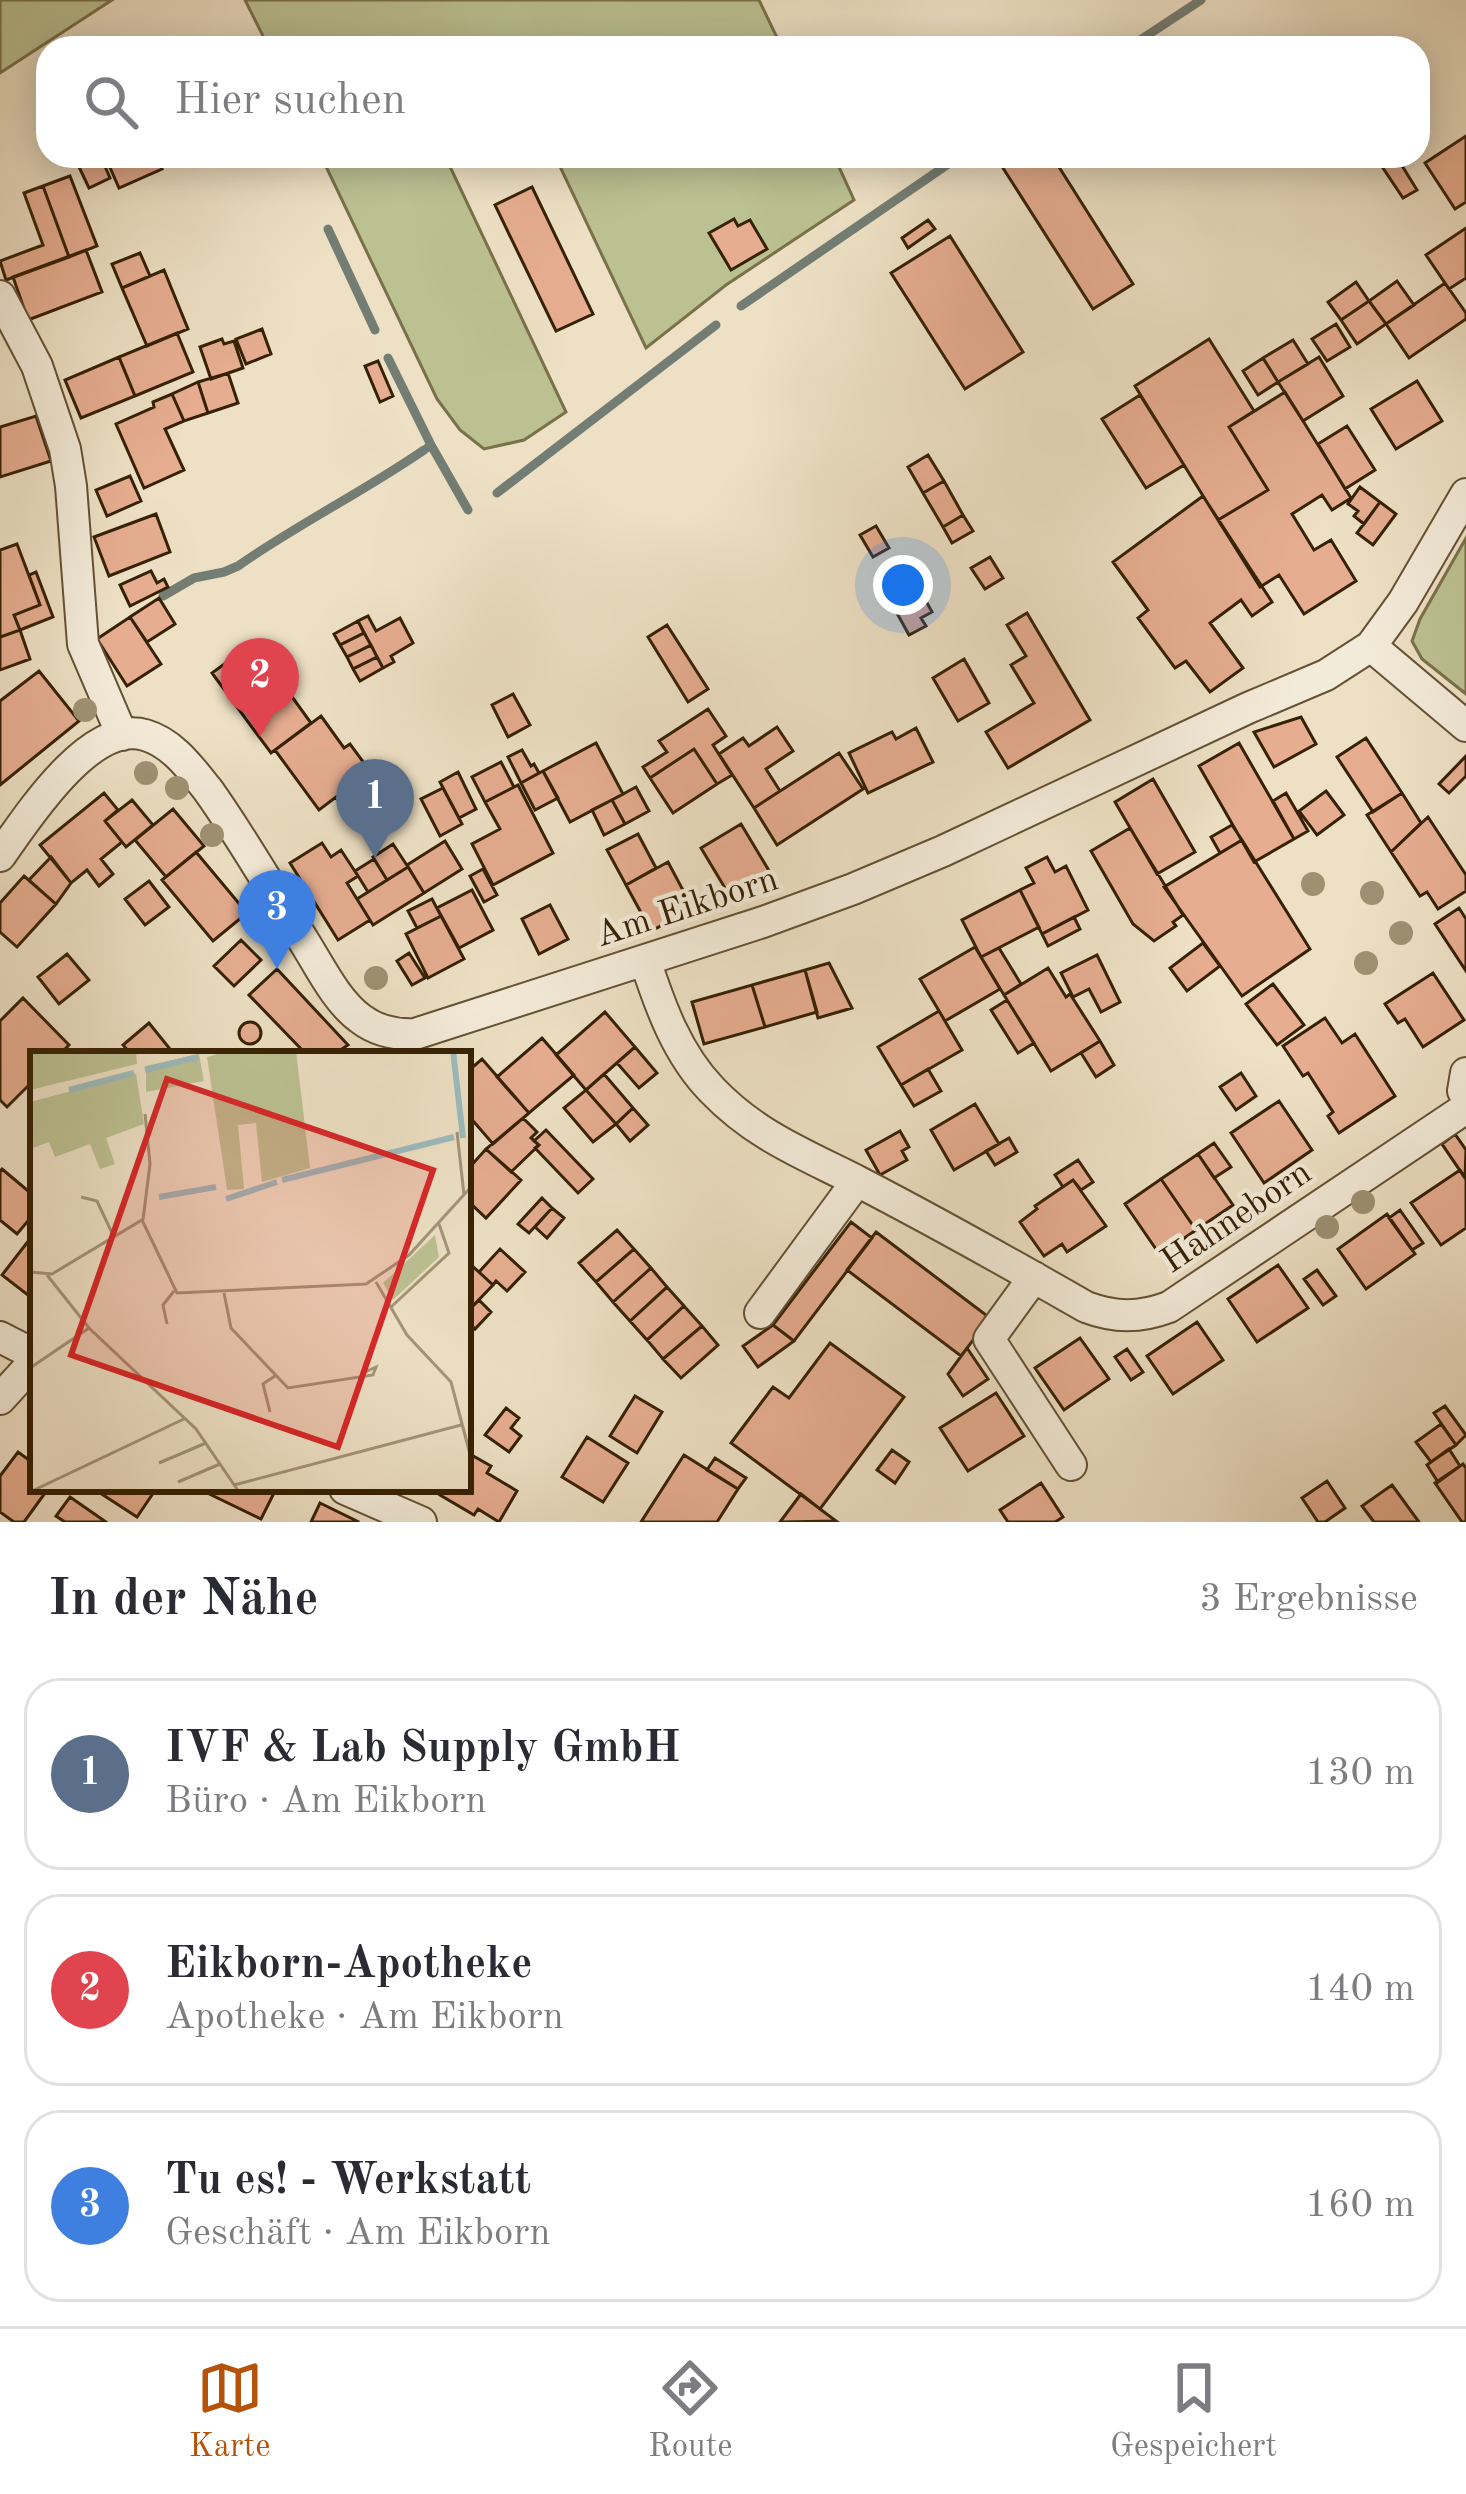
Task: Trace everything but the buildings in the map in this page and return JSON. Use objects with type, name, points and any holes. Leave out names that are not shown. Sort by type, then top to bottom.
[{"type":"street","points":[[0,296],[37,366],[65,449],[83,644],[122,735],[97,746],[65,773],[40,799],[0,856]]},
{"type":"street","name":"Am Eikborn","points":[[122,735],[153,738],[189,766],[344,1002],[392,1044],[799,909],[943,851],[1325,675],[1371,646],[1466,494]]},
{"type":"street","points":[[1371,646],[1466,726]]},
{"type":"street","name":"Hahneborn","points":[[645,960],[665,1020],[707,1086],[739,1117],[770,1138],[1101,1312],[1136,1316],[1169,1307],[1466,1108]]},
{"type":"street","points":[[1466,1073],[1466,1096]]},
{"type":"street","points":[[760,1312],[857,1181]]},
{"type":"street","points":[[1034,1277],[989,1339],[1071,1466]]},
{"type":"street","points":[[0,1336],[30,1357]]},
{"type":"street","points":[[0,1399],[30,1363]]},
{"type":"street","points":[[353,1492],[421,1522]]},
{"type":"green space","points":[[0,0],[112,0],[57,36],[36,36],[36,50],[0,73]]},
{"type":"green space","points":[[245,0],[759,0],[776,36],[263,36]]},
{"type":"green space","points":[[327,168],[451,168],[566,412],[524,440],[484,449],[460,430],[437,399]]},
{"type":"green space","points":[[561,168],[839,168],[854,200],[726,285],[646,348]]},
{"type":"green space","points":[[1466,538],[1466,694],[1422,659],[1412,641]]},
{"type":"waterway","points":[[1146,36],[1201,0]]},
{"type":"waterway","points":[[741,306],[942,168]]},
{"type":"waterway","points":[[328,229],[375,330]]},
{"type":"waterway","points":[[497,493],[716,325]]},
{"type":"waterway","points":[[388,358],[431,445]]},
{"type":"waterway","points":[[427,448],[431,445],[468,510]]},
{"type":"waterway","points":[[163,596],[194,578],[238,566],[424,450]]},
{"type":"place","name":"Eikborn-Apotheke","points":[[260,737]]},
{"type":"place","name":"IVF & Lab Supply GmbH","points":[[375,858]]},
{"type":"place","name":"Tu es! - Werkstatt","points":[[277,969]]}]
